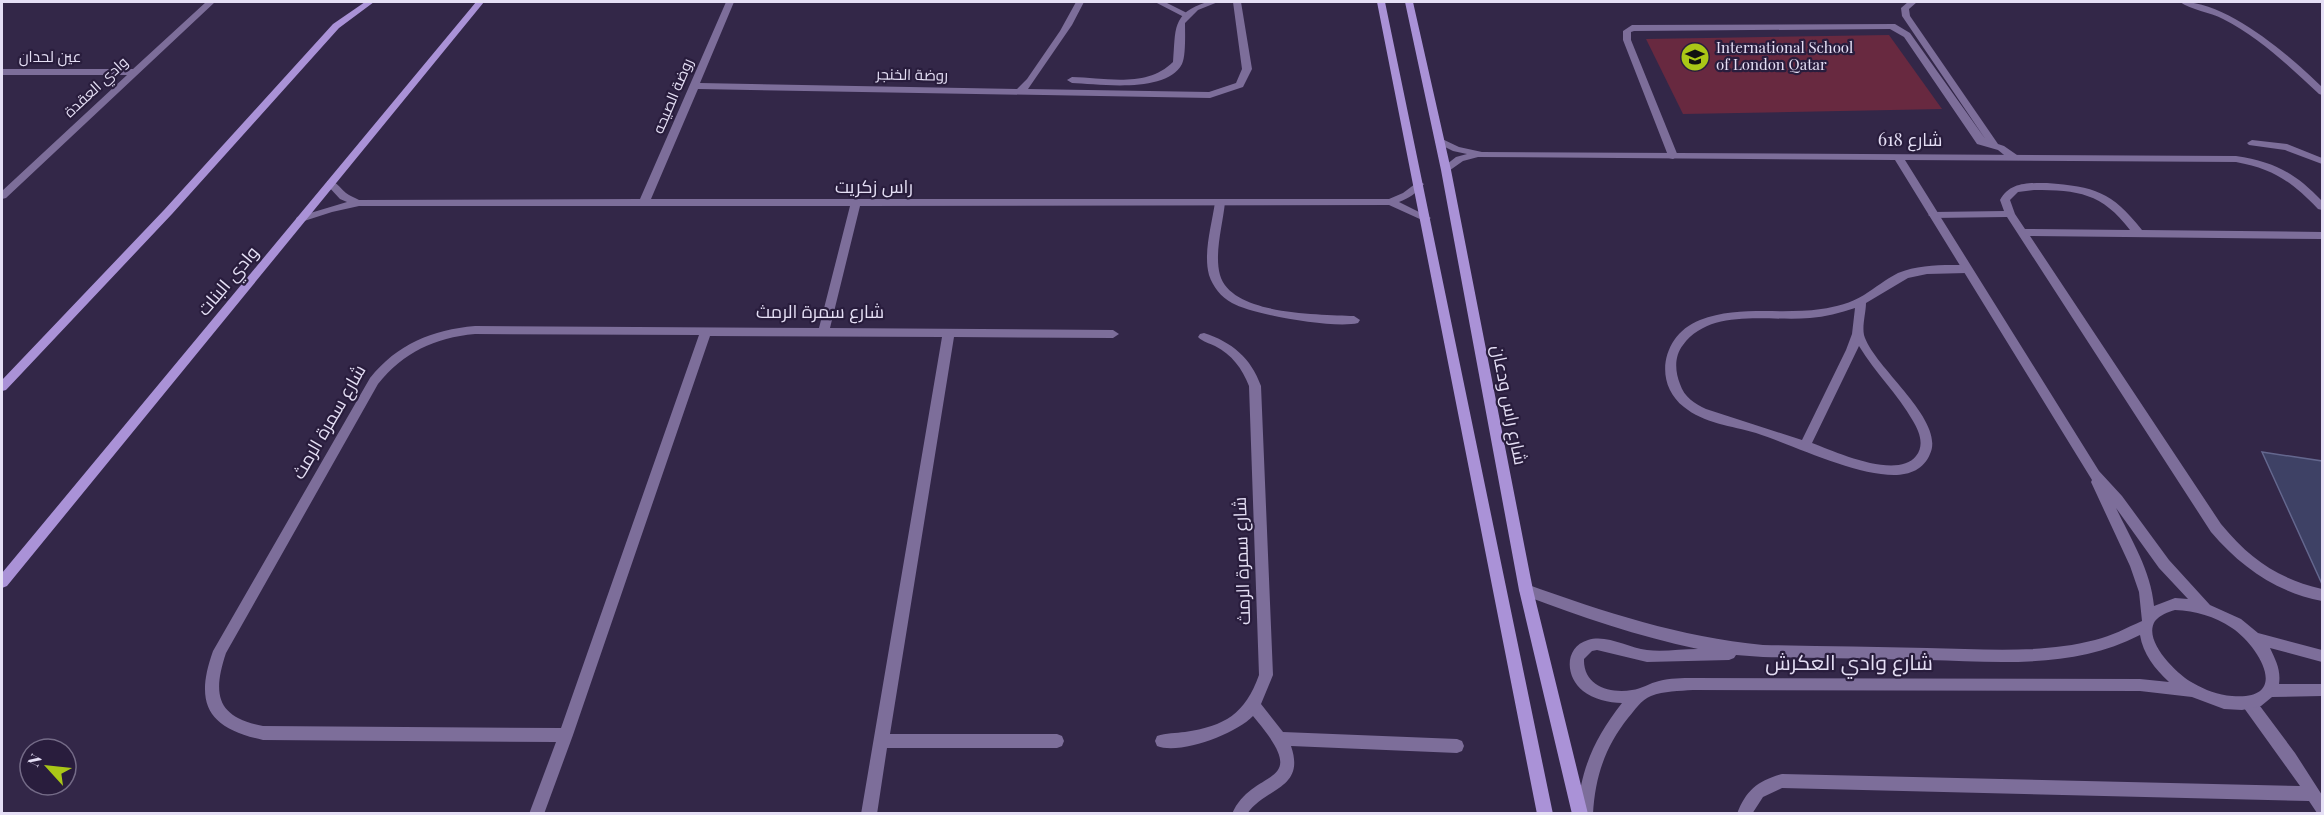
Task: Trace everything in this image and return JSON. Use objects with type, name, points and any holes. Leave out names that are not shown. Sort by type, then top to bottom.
[{"type":"street","name":"وادي العقدة","points":[[2,195],[211,2]]},
{"type":"street","points":[[2,387],[168,212],[336,26],[370,2]]},
{"type":"street","name":"وادي البنات","points":[[2,582],[480,2]]},
{"type":"street","name":"روضة الصيحه","points":[[644,203],[730,2]]},
{"type":"street","points":[[1019,92],[1029,85],[1051,49],[1067,30],[1080,2]]},
{"type":"street","points":[[1159,2],[1187,15]]},
{"type":"street","points":[[1072,80],[1143,81],[1166,75],[1178,63],[1179,29],[1187,15],[1195,8],[1214,2]]},
{"type":"street","name":"روضة الخنجر","points":[[694,86],[1210,95],[1240,85],[1247,69],[1237,2]]},
{"type":"street","points":[[1381,2],[1545,813]]},
{"type":"street","name":"شارع راس ودعان","points":[[1409,2],[1446,170],[1526,590],[1580,813]]},
{"type":"street","points":[[1913,2],[1905,8],[1906,16],[1995,147]]},
{"type":"street","points":[[2184,2],[2213,9],[2243,24],[2322,92]]},
{"type":"street","points":[[1672,156],[1627,40],[1627,31],[1632,28],[1892,26],[1908,35],[1980,142],[2006,151],[2013,157]]},
{"type":"street","name":"عين لحدان","points":[[2,72],[135,72]]},
{"type":"street","name":"شارع 618","points":[[1440,141],[1456,149],[1482,155]]},
{"type":"street","points":[[2252,143],[2287,147],[2322,161]]},
{"type":"street","name":"شارع 618","points":[[1446,170],[1460,159],[1482,155],[2236,159],[2284,171],[2303,185],[2320,203]]},
{"type":"street","points":[[1898,157],[2095,475],[2164,564],[2205,608]]},
{"type":"street","points":[[331,183],[344,197],[359,203]]},
{"type":"street","points":[[1390,202],[1407,195],[1419,184]]},
{"type":"street","points":[[2138,232],[2109,200],[2079,189],[2014,190],[2005,200],[2010,214],[2216,528],[2239,556],[2257,569],[2295,587],[2322,595]]},
{"type":"street","points":[[1220,202],[1214,275],[1225,293],[1250,307],[1269,312],[1354,320]]},
{"type":"street","name":"راس زكريت","points":[[301,219],[330,209],[359,203],[1220,202],[1390,202],[1426,218]]},
{"type":"street","points":[[824,331],[856,203]]},
{"type":"street","points":[[1933,214],[2010,214]]},
{"type":"street","points":[[2022,232],[2322,235]]},
{"type":"street","points":[[1858,334],[1866,350],[1920,423],[1927,439],[1926,452],[1917,464],[1901,470],[1879,469],[1712,416],[1690,405],[1679,395],[1673,384],[1670,363],[1673,350],[1691,330],[1704,322],[1718,318],[1812,315],[1861,302],[1905,275],[1927,270],[1967,269]]},
{"type":"street","points":[[1805,446],[1858,334],[1861,302]]},
{"type":"street","name":"شارع سمرة الرمث","points":[[566,735],[263,733],[248,731],[224,718],[216,708],[211,696],[210,682],[220,651],[374,381],[384,367],[398,354],[436,335],[456,331],[1113,334]]},
{"type":"street","points":[[536,813],[566,735],[706,331]]},
{"type":"street","points":[[869,813],[949,332]]},
{"type":"street","name":"شارع سمرة الرمث","points":[[1162,741],[1196,738],[1217,733],[1236,724],[1261,694],[1266,675],[1255,386],[1251,373],[1243,360],[1231,350],[1204,337]]},
{"type":"street","points":[[2095,475],[2104,499],[2137,566],[2146,592],[2146,622],[2146,639],[2152,653],[2178,680],[2214,700],[2249,703],[2262,699],[2271,690],[2274,679],[2272,666],[2265,651],[2238,625],[2205,608],[2175,604],[2162,606],[2146,622]]},
{"type":"street","name":"شارع وادي العكرش","points":[[1526,590],[1582,611],[1667,637],[1718,647],[1763,651],[2045,654],[2104,644],[2130,636],[2146,622]]},
{"type":"street","points":[[2253,637],[2322,656]]},
{"type":"street","points":[[1639,696],[1609,696],[1589,688],[1577,673],[1577,656],[1581,650],[1597,644],[1647,656],[1763,651]]},
{"type":"street","name":"شارع وادي العكرش","points":[[1639,696],[1659,688],[1693,684],[2140,685],[2195,691]]},
{"type":"street","points":[[2271,690],[2322,690]]},
{"type":"street","points":[[1585,813],[1586,786],[1595,756],[1605,736],[1639,696]]},
{"type":"street","points":[[2249,703],[2322,808]]},
{"type":"street","points":[[1239,813],[1246,800],[1280,780],[1286,770],[1288,758],[1281,739],[1253,706]]},
{"type":"street","points":[[1281,739],[1457,746]]},
{"type":"street","points":[[881,741],[1057,741]]},
{"type":"street","points":[[1744,813],[1756,791],[1768,784],[1782,781],[2313,794]]},
{"type":"shaded area","points":[[1889,35],[1942,109],[1683,114],[1646,39]]},
{"type":"building","points":[[2262,452],[2322,461],[2322,584]]},
{"type":"place","name":"International School of London Qatar","points":[[1695,57]]}]
